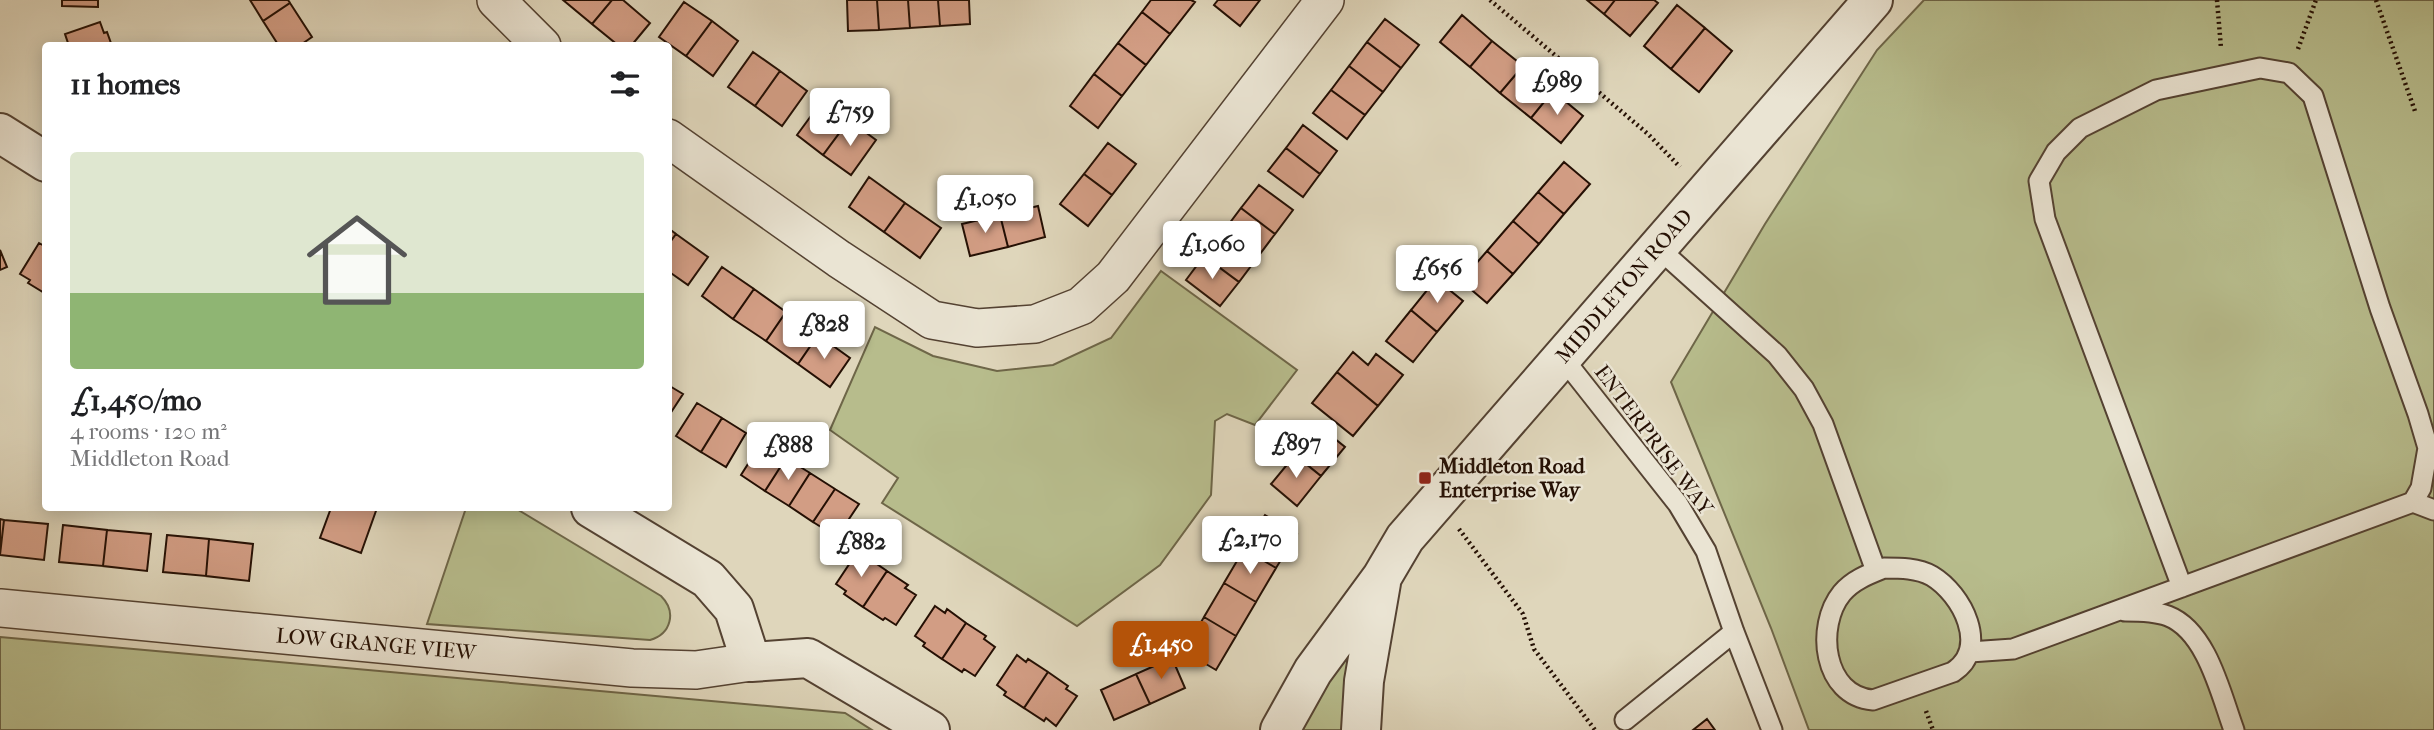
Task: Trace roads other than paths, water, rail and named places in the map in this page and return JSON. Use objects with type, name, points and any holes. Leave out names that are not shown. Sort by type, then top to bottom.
[{"type":"street","points":[[496,0],[538,42]]},
{"type":"street","points":[[672,141],[839,259],[932,320],[977,328],[1035,324],[1081,306],[1113,277],[1325,0]]},
{"type":"street","name":"MIDDLETON ROAD","points":[[1280,730],[1312,671],[1382,577],[1405,538],[1872,1]]},
{"type":"street","points":[[0,133],[42,159]]},
{"type":"street","points":[[596,511],[708,579],[734,609],[751,662],[808,658],[930,730]]},
{"type":"street","name":"MIDDLETON ROAD","points":[[1361,730],[1364,681],[1382,577]]},
{"type":"street","name":"LOW GRANGE VIEW","points":[[0,608],[632,668],[696,670],[751,662]]},
{"type":"lane","points":[[1970,652],[2013,649],[2117,611],[2413,502],[2421,488],[2428,448],[2422,425],[2380,308],[2313,96],[2289,73],[2260,68],[2156,90],[2080,128],[2056,152],[2039,181],[2045,219],[2182,587]]},
{"type":"lane","points":[[1657,247],[1777,355],[1804,389],[1823,424],[1876,571]]},
{"type":"lane","name":"ENTERPRISE WAY","points":[[1562,357],[1678,504],[1706,551],[1772,730]]},
{"type":"lane","points":[[2413,502],[2434,510]]},
{"type":"lane","points":[[1884,568],[1908,568],[1931,575],[1950,590],[1964,610],[1971,642],[1970,652],[1961,667],[1953,672],[1873,700],[1854,696],[1846,690],[1829,661],[1826,637],[1830,613],[1843,592],[1861,577],[1884,568]]},
{"type":"lane","points":[[2117,611],[2145,611],[2169,617],[2190,630],[2207,656],[2234,730]]},
{"type":"lane","points":[[1625,720],[1734,632]]},
{"type":"place","name":"Middleton Road Enterprise Way","points":[[1425,478]]}]
